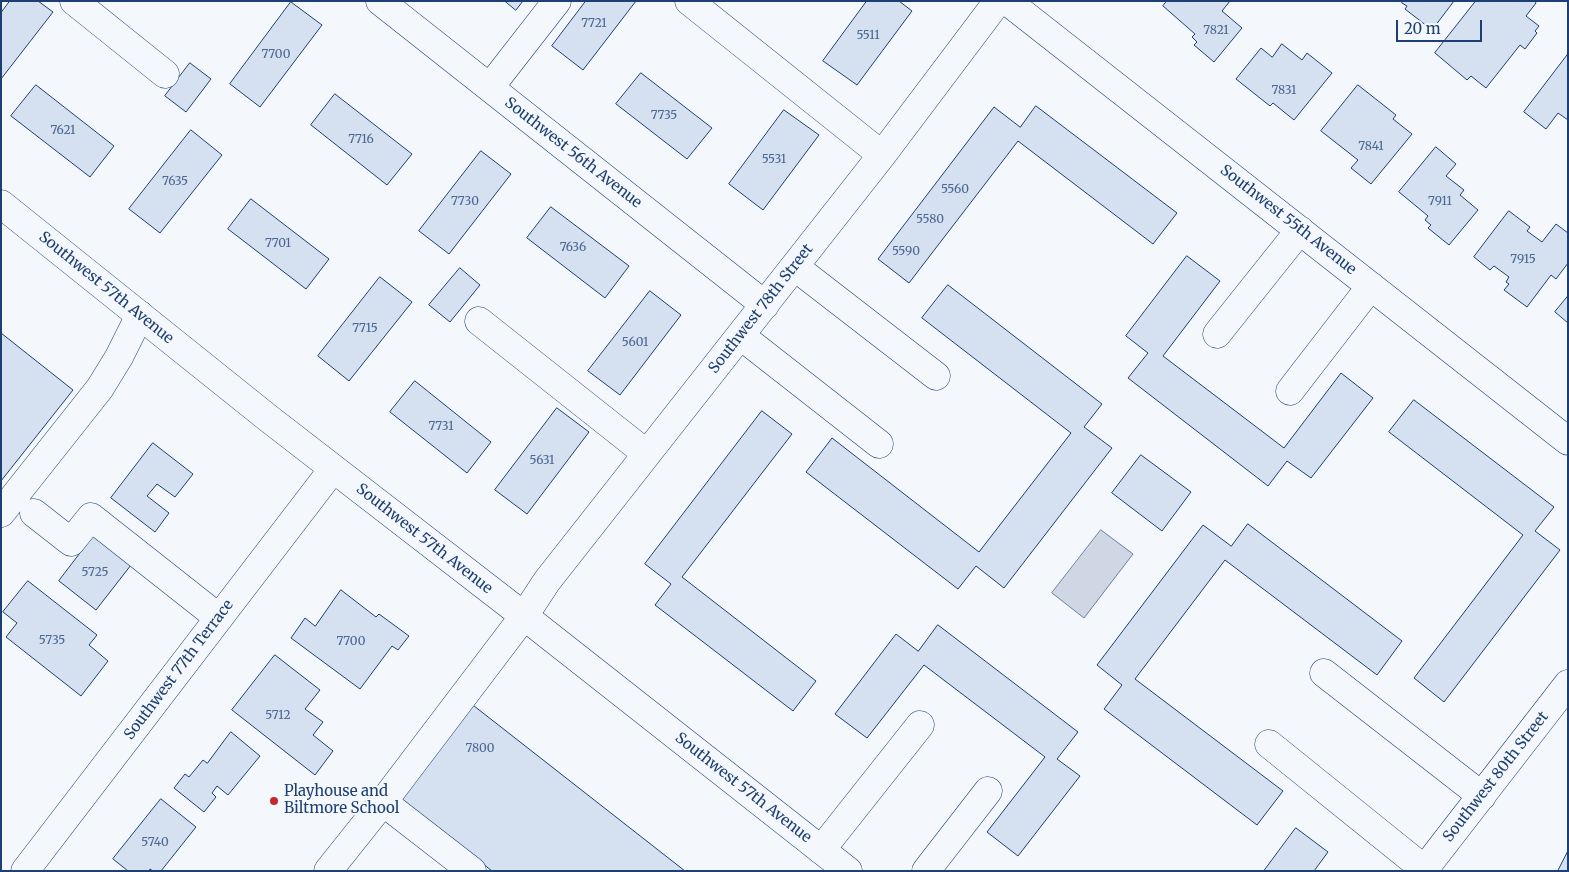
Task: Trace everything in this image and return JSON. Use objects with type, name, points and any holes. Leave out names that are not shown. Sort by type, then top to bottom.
[{"type":"street","points":[[74,1],[165,74]]},
{"type":"street","name":"Southwest 56th Avenue","points":[[380,1],[765,305]]},
{"type":"street","points":[[490,87],[557,1]]},
{"type":"street","points":[[689,1],[882,155]]},
{"type":"street","name":"Southwest 78th Street","points":[[341,866],[384,802],[524,616],[547,581],[795,267],[998,1]]},
{"type":"street","name":"Southwest 55th Avenue","points":[[1007,1],[1568,441]]},
{"type":"street","name":"Southwest 57th Avenue","points":[[1,204],[333,469],[524,616],[846,870]]},
{"type":"street","points":[[1217,334],[1300,230]]},
{"type":"street","points":[[795,267],[936,376]]},
{"type":"street","points":[[1290,391],[1372,286]]},
{"type":"street","points":[[2,511],[100,388],[119,357],[140,315]]},
{"type":"street","points":[[479,321],[647,454]]},
{"type":"street","points":[[741,336],[879,444]]},
{"type":"street","name":"Southwest 77th Terrace","points":[[25,871],[333,469]]},
{"type":"street","points":[[34,513],[71,542],[91,516],[219,618]]},
{"type":"street","points":[[1324,673],[1482,796]]},
{"type":"street","name":"Southwest 80th Street","points":[[1424,870],[1568,684]]},
{"type":"street","points":[[821,850],[920,724]]},
{"type":"street","points":[[1269,744],[1424,870]]},
{"type":"street","points":[[926,871],[988,791]]},
{"type":"street","points":[[384,802],[472,871]]},
{"type":"shaded area","points":[[1101,530],[1133,554],[1084,618],[1052,593]]},
{"type":"building","points":[[10,1],[38,1],[53,12],[1,79],[1,13]]},
{"type":"building","points":[[505,1],[523,1],[516,10]]},
{"type":"building","points":[[586,1],[636,1],[583,70],[552,46]]},
{"type":"building","points":[[867,1],[899,1],[912,11],[857,85],[823,61]]},
{"type":"building","points":[[1167,1],[1230,1],[1222,11],[1242,28],[1214,62],[1194,45],[1197,42],[1192,37],[1195,34],[1163,6]]},
{"type":"building","points":[[1403,1],[1454,1],[1432,30],[1405,9],[1407,6],[1402,3]]},
{"type":"building","points":[[1476,1],[1535,1],[1536,3],[1526,16],[1539,26],[1535,31],[1537,33],[1525,49],[1520,45],[1486,88],[1471,76],[1467,80],[1435,53]]},
{"type":"building","points":[[291,2],[322,25],[260,107],[230,84]]},
{"type":"building","points":[[1282,44],[1302,60],[1307,53],[1332,73],[1294,120],[1273,103],[1270,106],[1236,79],[1261,48],[1272,57]]},
{"type":"building","points":[[1568,54],[1568,120],[1558,113],[1546,129],[1524,112]]},
{"type":"building","points":[[190,63],[211,79],[186,112],[165,96]]},
{"type":"building","points":[[641,73],[712,128],[687,159],[616,104]]},
{"type":"building","points":[[36,85],[114,146],[90,177],[11,116]]},
{"type":"building","points":[[1358,85],[1396,115],[1393,119],[1412,134],[1371,184],[1351,168],[1358,160],[1321,131]]},
{"type":"building","points":[[335,94],[412,154],[387,185],[311,125]]},
{"type":"building","points":[[1036,106],[1177,213],[1153,244],[1018,141],[909,283],[878,259],[994,107],[1020,127]]},
{"type":"building","points":[[784,110],[819,135],[763,210],[729,184]]},
{"type":"building","points":[[191,130],[222,155],[160,233],[129,209]]},
{"type":"building","points":[[1436,147],[1456,164],[1446,176],[1464,190],[1460,195],[1478,210],[1449,245],[1428,228],[1431,225],[1425,220],[1428,216],[1399,192]]},
{"type":"building","points":[[481,151],[511,174],[449,254],[419,231]]},
{"type":"building","points":[[251,199],[329,259],[306,289],[228,229]]},
{"type":"building","points":[[551,207],[629,266],[605,298],[527,238]]},
{"type":"building","points":[[1509,211],[1530,227],[1527,231],[1542,242],[1556,224],[1568,233],[1568,263],[1556,279],[1551,275],[1527,307],[1504,290],[1509,284],[1506,282],[1509,277],[1494,266],[1490,270],[1474,257]]},
{"type":"building","points":[[1187,256],[1220,281],[1163,356],[1284,448],[1341,373],[1373,398],[1311,478],[1287,461],[1268,486],[1128,378],[1148,353],[1126,336]]},
{"type":"building","points":[[460,268],[480,285],[450,322],[429,305]]},
{"type":"building","points":[[380,277],[412,302],[349,381],[318,356]]},
{"type":"building","points":[[948,285],[1102,404],[1084,427],[1112,448],[1004,588],[976,566],[958,589],[806,472],[832,438],[979,552],[1071,433],[922,318]]},
{"type":"building","points":[[650,291],[681,315],[620,395],[588,371]]},
{"type":"building","points":[[1568,296],[1568,323],[1555,312]]},
{"type":"building","points":[[1,333],[73,390],[1,481]]},
{"type":"building","points":[[415,381],[491,442],[467,473],[390,412]]},
{"type":"building","points":[[1414,400],[1554,507],[1535,531],[1560,550],[1444,702],[1414,678],[1523,535],[1389,432]]},
{"type":"building","points":[[557,408],[589,432],[527,514],[495,490]]},
{"type":"building","points":[[762,411],[792,434],[682,577],[816,681],[793,711],[655,605],[671,584],[645,564]]},
{"type":"building","points":[[153,443],[193,474],[175,497],[157,484],[147,496],[169,513],[155,532],[111,498]]},
{"type":"building","points":[[1141,455],[1191,492],[1162,531],[1112,493]]},
{"type":"building","points":[[1248,524],[1402,641],[1377,675],[1225,560],[1135,679],[1283,791],[1257,825],[1104,709],[1122,685],[1097,665],[1203,525],[1231,546]]},
{"type":"building","points":[[98,530],[131,565],[96,610],[59,581]]},
{"type":"building","points":[[28,581],[97,635],[89,645],[108,661],[81,696],[6,637],[17,623],[3,612]]},
{"type":"building","points":[[341,590],[376,617],[379,614],[409,636],[398,650],[392,646],[360,689],[291,638],[305,618],[315,626]]},
{"type":"building","points":[[938,625],[1078,732],[1057,759],[1080,776],[1018,856],[987,832],[1045,757],[924,665],[867,738],[835,714],[896,634],[918,651]]},
{"type":"building","points":[[275,655],[320,690],[305,709],[323,722],[313,735],[333,751],[315,775],[232,710]]},
{"type":"building","points":[[469,702],[685,871],[492,871],[396,795]]},
{"type":"building","points":[[231,732],[260,756],[228,795],[217,786],[212,793],[216,797],[204,812],[174,788],[185,774],[189,777],[203,760],[207,763]]},
{"type":"building","points":[[161,799],[196,827],[161,871],[150,869],[149,871],[128,871],[113,859]]},
{"type":"building","points":[[1296,828],[1328,852],[1314,871],[1264,871]]},
{"type":"building","points":[[1568,851],[1568,871],[1558,871]]},
{"type":"place","name":"Playhouse and Biltmore School","points":[[274,801]]}]
